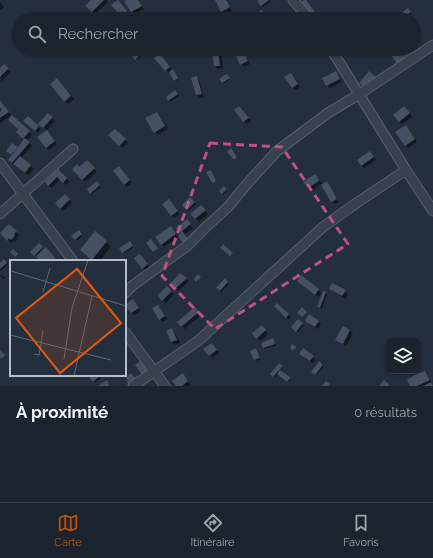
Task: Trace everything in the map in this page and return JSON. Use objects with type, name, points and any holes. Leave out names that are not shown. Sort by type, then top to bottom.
[{"type":"street","points":[[293,0],[304,12]]},
{"type":"street","points":[[421,53],[433,45]]},
{"type":"street","points":[[334,56],[433,211]]},
{"type":"street","points":[[126,292],[187,246],[234,201],[246,184],[277,151],[328,113],[416,56]]},
{"type":"street","points":[[0,214],[74,149]]},
{"type":"street","points":[[0,163],[72,260]]},
{"type":"street","points":[[133,386],[154,370],[198,341],[323,227],[406,170]]},
{"type":"street","points":[[126,333],[165,386]]},
{"type":"highlighted area","points":[[210,143],[282,147],[348,244],[215,329],[162,276]]},
{"type":"building","points":[[91,0],[104,0],[92,12],[85,6]]},
{"type":"building","points":[[118,0],[127,11],[117,12],[111,5]]},
{"type":"building","points":[[138,0],[142,6],[131,12],[124,1]]},
{"type":"building","points":[[215,0],[226,0],[230,7],[221,12]]},
{"type":"building","points":[[269,0],[261,6],[257,1]]},
{"type":"building","points":[[306,0],[315,12],[307,12],[301,2]]},
{"type":"building","points":[[408,8],[411,12],[402,12]]},
{"type":"building","points":[[132,56],[139,56],[135,60]]},
{"type":"building","points":[[156,56],[161,56],[170,67],[165,71],[154,58]]},
{"type":"building","points":[[213,56],[219,56],[220,66],[214,66]]},
{"type":"building","points":[[236,56],[246,56],[248,61],[240,65]]},
{"type":"building","points":[[392,56],[412,56],[398,65]]},
{"type":"building","points":[[4,64],[9,68],[0,77],[0,68]]},
{"type":"building","points":[[173,69],[178,78],[174,81],[169,72]]},
{"type":"building","points":[[336,71],[340,79],[326,86],[322,78]]},
{"type":"building","points":[[369,71],[377,78],[367,90],[359,83]]},
{"type":"building","points":[[291,73],[298,84],[292,88],[284,77]]},
{"type":"building","points":[[227,74],[230,78],[222,83],[219,79]]},
{"type":"building","points":[[197,76],[202,94],[196,95],[191,78]]},
{"type":"building","points":[[57,78],[71,96],[64,102],[50,84]]},
{"type":"building","points":[[175,90],[178,94],[168,101],[166,97]]},
{"type":"building","points":[[0,100],[9,112],[0,118],[0,112],[2,110],[0,107]]},
{"type":"building","points":[[239,106],[249,118],[243,122],[234,110]]},
{"type":"building","points":[[404,106],[410,113],[399,122],[393,115]]},
{"type":"building","points":[[157,112],[165,126],[154,133],[145,118]]},
{"type":"building","points":[[48,113],[53,117],[43,128],[38,124]]},
{"type":"building","points":[[12,115],[22,124],[18,129],[8,120]]},
{"type":"building","points":[[28,116],[39,126],[35,131],[23,121]]},
{"type":"building","points":[[22,124],[30,131],[23,139],[16,132]]},
{"type":"building","points":[[406,125],[415,139],[405,146],[395,132]]},
{"type":"building","points":[[115,129],[126,139],[119,146],[108,135]]},
{"type":"building","points":[[47,130],[55,141],[46,148],[37,137]]},
{"type":"building","points":[[25,138],[30,142],[12,163],[8,160]]},
{"type":"building","points":[[12,143],[18,147],[11,155],[6,151]]},
{"type":"building","points":[[231,148],[237,157],[234,160],[227,152]]},
{"type":"building","points":[[370,151],[374,157],[361,166],[357,160]]},
{"type":"building","points":[[20,156],[31,165],[25,173],[13,164]]},
{"type":"building","points":[[87,160],[95,168],[82,180],[72,169],[77,164],[79,167]]},
{"type":"building","points":[[119,166],[130,180],[124,185],[113,171]]},
{"type":"building","points":[[58,169],[67,178],[63,183],[57,177],[48,186],[45,182]]},
{"type":"building","points":[[211,170],[216,181],[212,183],[206,172]]},
{"type":"building","points":[[315,174],[319,180],[308,188],[303,182]]},
{"type":"building","points":[[97,181],[100,185],[90,194],[87,189]]},
{"type":"building","points":[[327,181],[337,199],[331,202],[321,185]]},
{"type":"building","points":[[224,186],[227,189],[222,194],[219,191]]},
{"type":"building","points":[[65,194],[70,199],[60,209],[55,203]]},
{"type":"building","points":[[190,197],[195,202],[187,210],[182,205]]},
{"type":"building","points":[[169,199],[178,211],[171,216],[162,204]]},
{"type":"building","points":[[201,205],[206,210],[195,219],[190,214]]},
{"type":"building","points":[[187,219],[191,224],[182,231],[189,240],[184,244],[178,236],[181,233],[176,228]]},
{"type":"building","points":[[9,224],[17,231],[11,240],[9,238],[7,241],[0,233]]},
{"type":"building","points":[[171,226],[176,234],[161,245],[155,237]]},
{"type":"building","points":[[79,230],[82,234],[75,240],[71,236]]},
{"type":"building","points":[[95,231],[107,241],[92,260],[80,250]]},
{"type":"building","points":[[151,239],[158,248],[153,252],[146,243]]},
{"type":"building","points":[[130,241],[133,246],[122,253],[119,248]]},
{"type":"building","points":[[39,243],[43,247],[34,256],[30,252]]},
{"type":"building","points":[[223,244],[233,253],[230,256],[220,248]]},
{"type":"building","points":[[46,247],[55,258],[52,260],[39,260],[36,256]]},
{"type":"building","points":[[13,249],[18,254],[15,257],[10,252]]},
{"type":"building","points":[[140,254],[148,264],[142,269],[134,258]]},
{"type":"building","points":[[4,259],[7,263],[0,269],[0,263]]},
{"type":"building","points":[[180,273],[187,278],[175,289],[171,283]]},
{"type":"building","points":[[198,274],[201,277],[196,282],[194,279]]},
{"type":"building","points":[[301,275],[319,289],[315,295],[297,281]]},
{"type":"building","points":[[225,278],[228,282],[220,291],[216,288]]},
{"type":"building","points":[[332,283],[346,290],[342,296],[329,289]]},
{"type":"building","points":[[167,286],[172,291],[162,301],[158,295]]},
{"type":"building","points":[[323,291],[326,292],[320,308],[317,307]]},
{"type":"building","points":[[133,299],[139,308],[131,313],[126,304]]},
{"type":"building","points":[[277,303],[289,314],[286,318],[274,306]]},
{"type":"building","points":[[158,305],[165,316],[159,320],[152,308]]},
{"type":"building","points":[[195,307],[199,312],[181,327],[177,322]]},
{"type":"building","points":[[302,307],[307,312],[302,317],[297,313]]},
{"type":"building","points":[[309,314],[319,321],[315,327],[305,321]]},
{"type":"building","points":[[298,319],[303,323],[296,332],[291,327]]},
{"type":"building","points":[[262,325],[266,330],[256,339],[252,333]]},
{"type":"building","points":[[343,326],[350,330],[343,344],[335,340]]},
{"type":"building","points":[[172,328],[177,340],[171,342],[166,331]]},
{"type":"building","points":[[273,338],[275,344],[263,348],[261,343]]},
{"type":"building","points":[[212,343],[217,350],[209,356],[203,349]]},
{"type":"building","points":[[292,344],[296,347],[293,351],[290,348]]},
{"type":"building","points":[[256,348],[260,358],[254,360],[250,351]]},
{"type":"building","points":[[303,348],[314,356],[310,361],[299,354]]},
{"type":"building","points":[[0,350],[5,355],[1,359],[0,357]]},
{"type":"building","points":[[140,361],[148,372],[142,375],[135,365]]},
{"type":"building","points":[[319,361],[323,365],[315,375],[311,372]]},
{"type":"building","points":[[279,363],[283,366],[273,377],[270,374]]},
{"type":"building","points":[[280,370],[291,378],[287,382],[277,374]]},
{"type":"building","points":[[425,371],[430,380],[417,386],[410,386],[407,380],[417,374],[421,374]]},
{"type":"building","points":[[130,373],[138,380],[131,386],[126,379]]},
{"type":"building","points":[[183,373],[188,381],[182,386],[176,386],[172,381]]},
{"type":"building","points":[[90,376],[100,376],[93,382],[89,377]]},
{"type":"building","points":[[107,380],[109,385],[98,386]]},
{"type":"building","points":[[384,380],[389,384],[388,386],[379,386]]},
{"type":"building","points":[[326,381],[330,384],[328,386],[322,386]]},
{"type":"building","points":[[431,382],[433,386],[423,386]]}]
